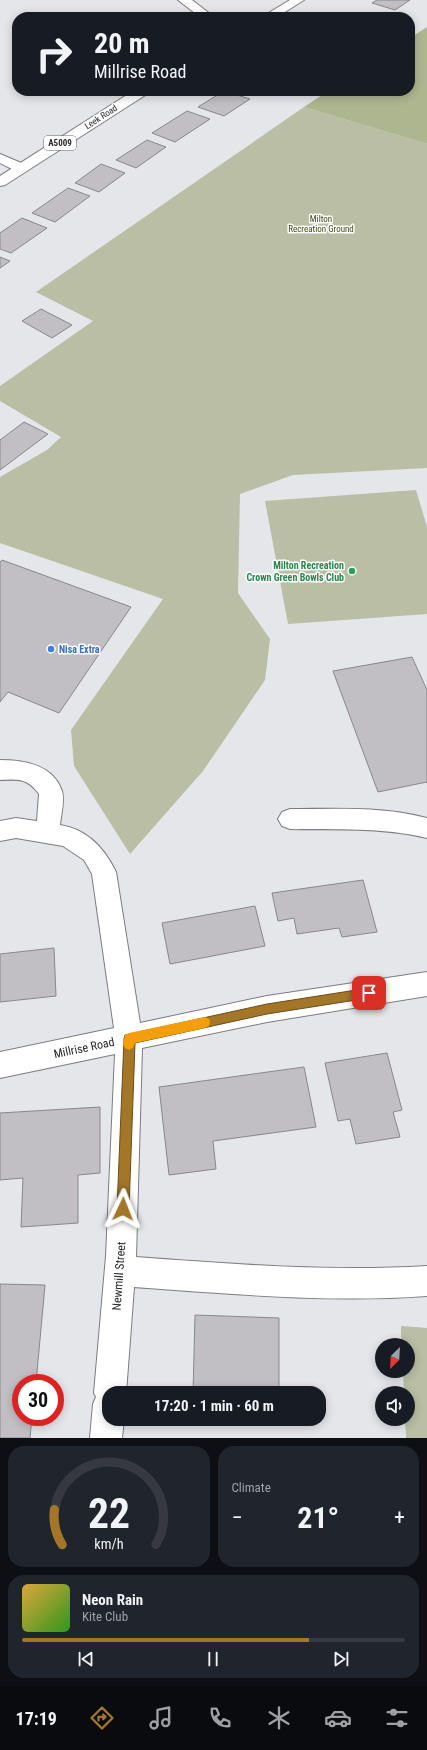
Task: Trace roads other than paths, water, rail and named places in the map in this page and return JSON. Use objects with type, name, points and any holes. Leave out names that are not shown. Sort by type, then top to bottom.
[{"type":"street","points":[[184,0],[201,12]]},
{"type":"street","points":[[277,12],[298,0]]},
{"type":"street","name":"Leek Road","points":[[0,182],[134,96]]},
{"type":"street","points":[[0,158],[21,168]]},
{"type":"street","points":[[0,770],[23,770],[41,779],[51,792],[48,833]]},
{"type":"street","points":[[290,819],[375,820],[417,825],[427,828]]},
{"type":"street","name":"Newmill Street","points":[[0,831],[16,828],[68,836],[92,853],[104,872],[129,1039],[120,1271],[111,1386]]},
{"type":"street","name":"Millrise Road","points":[[0,1064],[129,1039],[267,1009],[427,984]]},
{"type":"street","points":[[120,1271],[215,1278],[284,1281],[392,1284],[427,1281]]},
{"type":"street","points":[[106,1438],[107,1426]]},
{"type":"place","name":"Milton Recreation Crown Green Bowls Club","points":[[352,571]]},
{"type":"place","name":"Nisa Extra","points":[[51,649]]},
{"type":"park label","name":"Milton Recreation Ground","points":[[321,224]]}]
